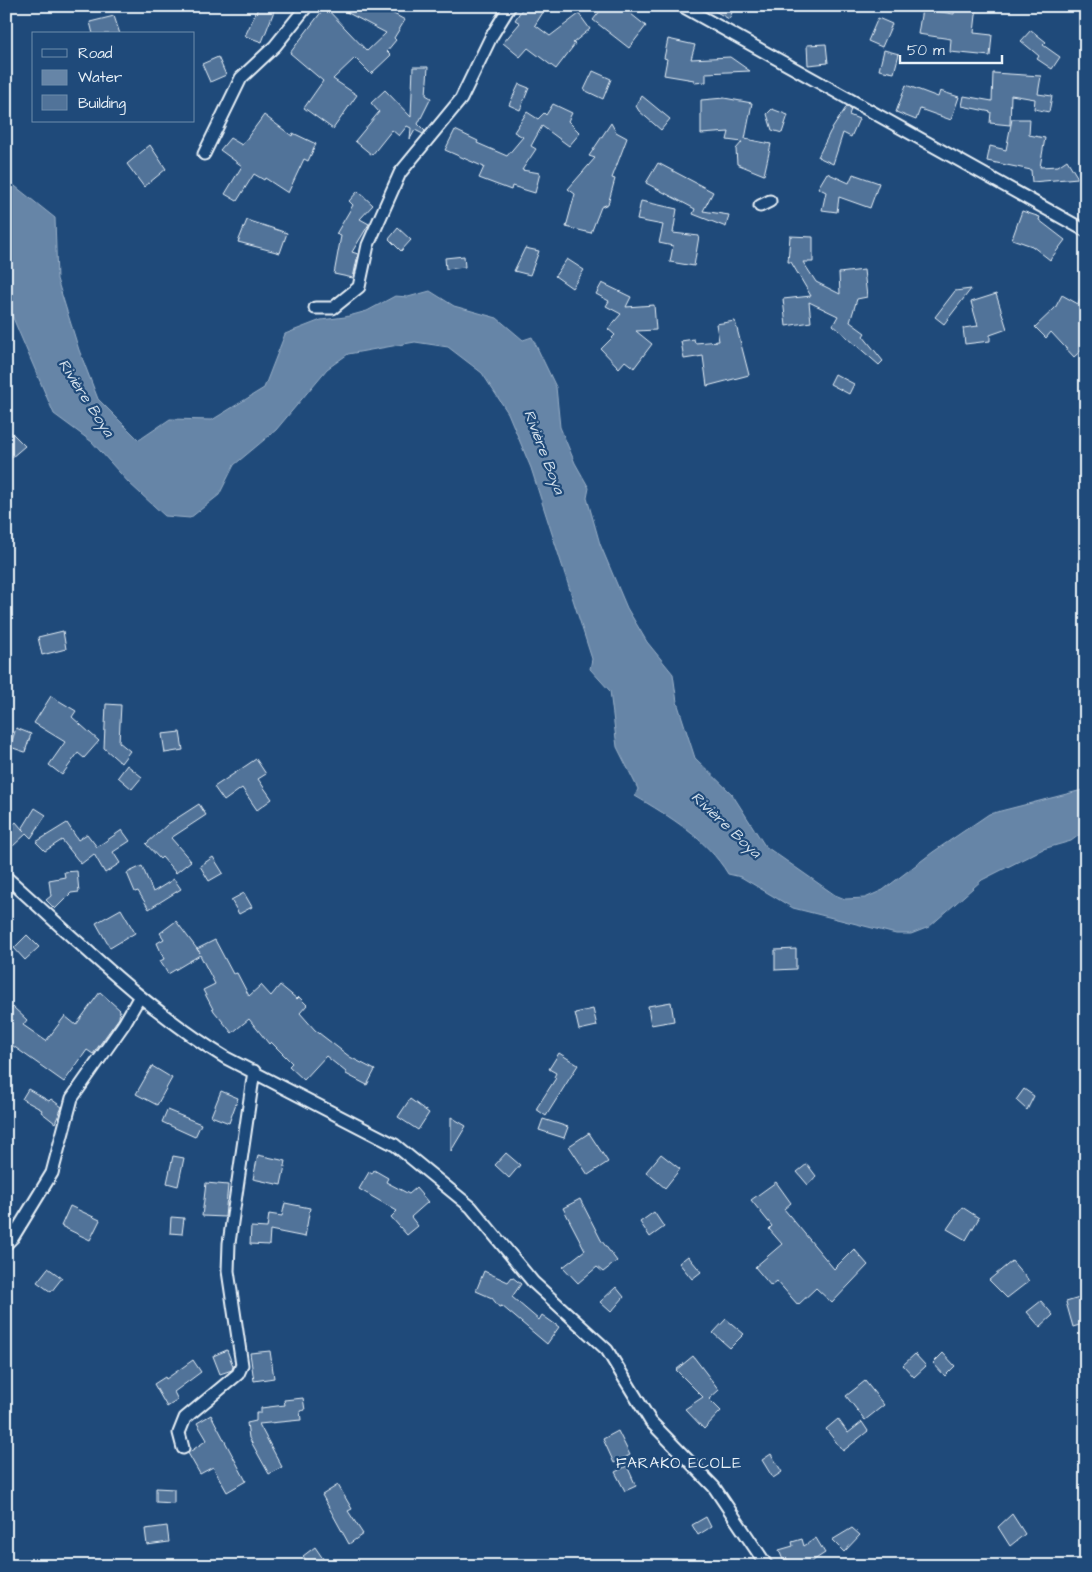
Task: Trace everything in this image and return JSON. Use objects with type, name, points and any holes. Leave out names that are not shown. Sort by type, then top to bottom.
[{"type":"street","points":[[204,154],[241,78],[275,46],[308,6]]},
{"type":"street","points":[[315,308],[333,308],[359,287],[368,245],[400,173],[461,99],[491,37],[510,6]]},
{"type":"street","points":[[682,6],[1086,231]]},
{"type":"street","points":[[6,877],[140,996],[200,1042],[395,1145],[471,1207],[533,1282],[607,1350],[651,1422],[708,1474],[714,1487],[767,1566]]},
{"type":"street","points":[[6,1244],[13,1237],[52,1173],[72,1098],[124,1024],[140,996]]},
{"type":"street","points":[[183,1448],[179,1433],[185,1418],[238,1374],[242,1365],[228,1270],[229,1243],[254,1071]]},
{"type":"water","name":"Rivière Boya","points":[[6,179],[55,218],[57,279],[79,350],[98,399],[139,440],[170,419],[212,420],[264,388],[285,334],[321,320],[345,317],[367,311],[395,296],[408,297],[430,291],[454,306],[497,318],[523,340],[532,337],[556,387],[560,427],[575,463],[589,488],[587,498],[600,544],[627,608],[647,642],[673,674],[677,702],[695,758],[732,794],[765,846],[835,895],[845,899],[865,898],[883,890],[933,852],[989,814],[1086,789],[1086,830],[1071,841],[1043,849],[982,880],[929,927],[911,934],[896,934],[793,908],[741,877],[728,874],[719,861],[698,839],[674,820],[635,796],[638,789],[617,747],[610,691],[590,669],[592,659],[531,468],[508,413],[482,373],[448,347],[415,342],[348,354],[327,369],[276,430],[234,465],[219,495],[190,518],[165,516],[129,483],[92,442],[54,414],[13,318],[6,292]]},
{"type":"building","points":[[259,6],[276,6],[262,42],[245,36]]},
{"type":"building","points":[[335,6],[379,6],[405,20],[394,38],[396,40],[387,51],[391,55],[371,74],[355,58],[333,79],[357,95],[333,129],[304,108],[323,81],[290,53],[325,7],[367,51],[386,33]]},
{"type":"building","points":[[524,6],[547,6],[535,25],[550,36],[579,14],[590,29],[573,43],[575,44],[556,69],[528,48],[520,57],[503,43],[520,23],[515,20]]},
{"type":"building","points":[[604,6],[637,6],[631,14],[646,26],[629,48],[593,20]]},
{"type":"building","points":[[706,6],[735,6],[729,19]]},
{"type":"building","points":[[955,6],[977,6],[974,33],[992,35],[990,56],[950,52],[951,39],[918,34],[922,9],[954,14]]},
{"type":"building","points":[[114,16],[119,32],[92,32],[90,22]]},
{"type":"building","points":[[878,18],[892,24],[882,47],[868,41]]},
{"type":"building","points":[[1031,30],[1046,42],[1043,45],[1060,57],[1052,69],[1037,59],[1039,56],[1021,41]]},
{"type":"building","points":[[668,39],[695,45],[691,59],[730,57],[750,71],[706,73],[706,82],[694,83],[694,80],[664,75],[667,59],[664,58]]},
{"type":"building","points":[[826,44],[828,63],[808,65],[807,45]]},
{"type":"building","points":[[884,50],[899,54],[894,73],[879,70]]},
{"type":"building","points":[[218,57],[226,75],[210,82],[202,64]]},
{"type":"building","points":[[413,67],[428,67],[426,95],[431,98],[418,124],[425,131],[423,134],[415,130],[410,139],[411,128],[407,126],[399,136],[392,130],[372,155],[355,141],[379,112],[371,103],[385,90],[411,117]]},
{"type":"building","points":[[593,71],[611,79],[603,99],[584,90]]},
{"type":"building","points":[[993,73],[1041,76],[1038,94],[1052,96],[1049,112],[1034,109],[1035,99],[1011,95],[1010,125],[990,123],[991,112],[962,106],[964,96],[992,101]]},
{"type":"building","points":[[519,84],[529,88],[520,110],[509,105]]},
{"type":"building","points":[[906,85],[938,97],[940,91],[959,97],[951,120],[920,109],[916,120],[896,112]]},
{"type":"building","points":[[642,96],[670,119],[661,130],[639,111],[636,106]]},
{"type":"building","points":[[724,98],[752,103],[745,139],[771,144],[764,175],[737,164],[736,149],[742,142],[727,140],[729,132],[701,134],[701,100]]},
{"type":"building","points":[[553,104],[572,113],[568,121],[580,133],[569,146],[542,126],[531,146],[536,149],[522,170],[540,173],[535,193],[512,186],[511,190],[479,178],[484,167],[445,150],[455,130],[478,141],[477,143],[507,156],[523,137],[514,132],[527,112],[538,119],[544,113],[546,115]]},
{"type":"building","points":[[847,106],[851,109],[849,115],[859,119],[851,137],[843,133],[833,164],[818,157],[830,132]]},
{"type":"building","points":[[772,109],[788,115],[782,133],[772,130],[767,114]]},
{"type":"building","points":[[264,115],[292,136],[293,133],[316,144],[308,161],[304,159],[288,193],[265,178],[264,180],[254,174],[237,201],[225,194],[242,166],[220,150],[230,138],[242,145]]},
{"type":"building","points":[[1012,119],[1030,119],[1029,135],[1045,138],[1040,167],[1058,166],[1067,160],[1078,178],[1032,182],[1031,170],[987,161],[990,146],[1006,150]]},
{"type":"building","points":[[611,123],[616,132],[627,138],[612,178],[615,179],[608,204],[601,207],[591,233],[566,227],[575,194],[568,189],[595,158],[589,156]]},
{"type":"building","points":[[150,145],[166,169],[144,187],[127,164]]},
{"type":"building","points":[[658,163],[713,192],[703,211],[729,215],[726,227],[693,214],[695,209],[646,183]]},
{"type":"building","points":[[827,173],[849,183],[853,174],[879,183],[870,208],[839,197],[837,212],[822,210],[826,192],[818,188]]},
{"type":"building","points":[[358,191],[373,205],[360,219],[369,224],[352,252],[358,254],[353,278],[334,274],[341,236],[336,234],[353,205],[349,201]]},
{"type":"building","points":[[641,201],[677,209],[673,233],[699,236],[694,266],[670,262],[673,246],[659,243],[663,225],[637,220]]},
{"type":"building","points":[[1022,211],[1040,217],[1039,220],[1065,240],[1050,260],[1032,246],[1012,239]]},
{"type":"building","points":[[247,220],[287,233],[280,253],[238,242]]},
{"type":"building","points":[[398,228],[411,240],[401,251],[389,239]]},
{"type":"building","points":[[790,236],[813,237],[813,262],[803,262],[816,282],[840,294],[839,273],[864,270],[867,297],[857,299],[850,322],[865,333],[863,336],[883,361],[879,365],[833,325],[838,316],[809,302],[811,322],[786,326],[783,299],[811,296],[791,262],[788,262]]},
{"type":"building","points":[[525,248],[539,251],[530,275],[514,271]]},
{"type":"building","points":[[464,256],[465,267],[446,269],[445,258]]},
{"type":"building","points":[[567,259],[584,270],[572,288],[555,276]]},
{"type":"building","points":[[602,283],[631,297],[626,307],[654,305],[656,330],[636,331],[652,344],[634,368],[625,361],[619,368],[601,349],[615,335],[608,329],[621,314],[606,306],[609,301],[596,294]]},
{"type":"building","points":[[1086,285],[1086,346],[1074,357],[1051,332],[1046,338],[1035,327],[1055,308],[1062,295],[1078,304]]},
{"type":"building","points":[[971,289],[944,324],[935,317],[955,291]]},
{"type":"building","points":[[996,294],[1007,329],[990,335],[990,341],[965,344],[963,328],[978,326],[971,302]]},
{"type":"building","points":[[735,321],[749,375],[707,386],[703,356],[684,359],[681,341],[694,339],[695,343],[719,341],[716,324]]},
{"type":"building","points":[[835,374],[854,384],[849,394],[830,384]]},
{"type":"building","points":[[6,427],[25,446],[11,458],[6,452]]},
{"type":"building","points":[[63,631],[66,649],[42,655],[38,637]]},
{"type":"building","points":[[51,696],[76,711],[72,717],[99,741],[84,758],[78,753],[62,775],[49,765],[65,742],[34,723]]},
{"type":"building","points":[[106,704],[121,705],[119,742],[130,751],[121,763],[104,748]]},
{"type":"building","points":[[16,728],[31,734],[25,752],[10,747]]},
{"type":"building","points":[[180,732],[183,750],[165,753],[162,734]]},
{"type":"building","points":[[256,759],[266,774],[258,779],[272,799],[257,810],[242,788],[224,801],[214,787]]},
{"type":"building","points":[[127,765],[142,777],[132,789],[118,777]]},
{"type":"building","points":[[199,804],[206,815],[171,838],[191,861],[176,873],[162,857],[160,859],[146,844],[168,824]]},
{"type":"building","points":[[35,808],[46,815],[31,838],[22,829]]},
{"type":"building","points":[[16,822],[26,834],[13,846],[6,838],[6,830]]},
{"type":"building","points":[[67,823],[78,840],[87,834],[97,847],[122,830],[130,841],[113,852],[120,863],[105,873],[94,854],[81,864],[62,840],[45,851],[36,842]]},
{"type":"building","points":[[213,857],[223,873],[209,881],[200,866]]},
{"type":"building","points":[[142,866],[153,892],[174,879],[181,889],[149,909],[138,891],[135,892],[127,873]]},
{"type":"building","points":[[77,871],[79,892],[71,893],[55,909],[46,900],[51,896],[49,880],[65,877],[64,872]]},
{"type":"building","points":[[244,893],[252,907],[239,914],[231,900]]},
{"type":"building","points":[[121,909],[135,933],[110,948],[96,923]]},
{"type":"building","points":[[176,921],[197,949],[215,940],[233,974],[237,973],[249,996],[261,985],[271,996],[280,985],[297,999],[299,997],[307,1005],[300,1013],[315,1030],[350,1057],[375,1070],[367,1085],[346,1074],[326,1056],[304,1080],[289,1066],[292,1063],[271,1042],[269,1044],[249,1019],[232,1033],[214,1011],[203,990],[215,984],[200,955],[168,974],[160,961],[164,959],[157,943],[164,939],[160,933]]},
{"type":"building","points":[[27,935],[39,947],[25,960],[14,948]]},
{"type":"building","points":[[796,949],[796,969],[775,970],[775,950]]},
{"type":"building","points":[[100,992],[120,1010],[119,1018],[93,1054],[87,1050],[64,1082],[6,1041],[6,1014],[13,1007],[27,1020],[23,1025],[46,1041],[65,1016],[76,1025]]},
{"type":"building","points":[[671,1002],[674,1021],[651,1025],[648,1006]]},
{"type":"building","points":[[593,1009],[597,1026],[579,1030],[575,1013]]},
{"type":"building","points":[[559,1053],[578,1065],[546,1116],[536,1109],[556,1078],[554,1077],[556,1073],[549,1069]]},
{"type":"building","points":[[152,1066],[172,1078],[157,1105],[136,1094]]},
{"type":"building","points":[[28,1089],[49,1101],[51,1099],[62,1107],[55,1123],[41,1112],[42,1110],[22,1099]]},
{"type":"building","points":[[1024,1089],[1034,1096],[1027,1110],[1016,1100]]},
{"type":"building","points":[[221,1091],[238,1098],[229,1123],[211,1116]]},
{"type":"building","points":[[410,1099],[429,1113],[418,1130],[398,1117]]},
{"type":"building","points":[[167,1110],[201,1124],[195,1137],[162,1122]]},
{"type":"building","points":[[451,1117],[466,1126],[451,1151]]},
{"type":"building","points":[[543,1119],[568,1127],[564,1138],[539,1130]]},
{"type":"building","points":[[589,1133],[608,1162],[588,1175],[569,1146]]},
{"type":"building","points":[[506,1153],[520,1165],[509,1178],[495,1165]]},
{"type":"building","points":[[661,1154],[680,1169],[665,1188],[646,1172]]},
{"type":"building","points":[[258,1155],[286,1161],[281,1185],[253,1179]]},
{"type":"building","points":[[173,1156],[184,1158],[178,1186],[167,1183]]},
{"type":"building","points":[[807,1164],[816,1176],[808,1185],[797,1172]]},
{"type":"building","points":[[374,1170],[388,1178],[386,1182],[409,1194],[416,1188],[428,1202],[411,1217],[418,1226],[407,1235],[391,1217],[397,1211],[359,1189],[369,1172],[372,1174]]},
{"type":"building","points":[[776,1182],[791,1203],[784,1209],[834,1269],[854,1249],[868,1265],[832,1303],[816,1288],[798,1305],[777,1281],[771,1286],[755,1267],[782,1244],[769,1229],[772,1226],[751,1200]]},
{"type":"building","points":[[206,1183],[228,1185],[225,1217],[202,1216]]},
{"type":"building","points":[[580,1199],[601,1240],[617,1261],[603,1272],[597,1267],[578,1283],[563,1267],[585,1250],[563,1208]]},
{"type":"building","points":[[285,1203],[310,1208],[305,1237],[270,1230],[269,1245],[250,1244],[251,1227],[267,1228],[269,1214],[282,1216]]},
{"type":"building","points":[[70,1206],[100,1220],[90,1240],[61,1226]]},
{"type":"building","points":[[962,1207],[979,1218],[966,1240],[947,1229]]},
{"type":"building","points":[[654,1212],[664,1227],[650,1237],[640,1222]]},
{"type":"building","points":[[171,1217],[184,1218],[182,1234],[170,1233]]},
{"type":"building","points":[[688,1256],[701,1272],[692,1279],[679,1263]]},
{"type":"building","points":[[1012,1261],[1029,1281],[1007,1298],[989,1280]]},
{"type":"building","points":[[48,1268],[62,1278],[51,1292],[37,1282]]},
{"type":"building","points":[[484,1271],[508,1282],[512,1277],[521,1284],[512,1297],[539,1320],[542,1315],[559,1327],[547,1344],[502,1306],[499,1307],[492,1298],[476,1291]]},
{"type":"building","points":[[616,1287],[624,1297],[611,1312],[600,1302]]},
{"type":"building","points":[[1086,1296],[1086,1323],[1073,1327],[1066,1302]]},
{"type":"building","points":[[1041,1301],[1053,1315],[1040,1327],[1027,1312]]},
{"type":"building","points":[[726,1319],[744,1334],[730,1348],[713,1333]]},
{"type":"building","points":[[227,1350],[233,1366],[232,1370],[220,1374],[213,1356]]},
{"type":"building","points":[[270,1351],[274,1378],[254,1381],[250,1353]]},
{"type":"building","points":[[943,1353],[955,1366],[945,1376],[933,1363]]},
{"type":"building","points":[[915,1354],[926,1366],[914,1377],[903,1365]]},
{"type":"building","points":[[693,1356],[719,1390],[709,1399],[721,1411],[704,1429],[685,1409],[703,1397],[676,1370]]},
{"type":"building","points":[[193,1360],[201,1372],[174,1392],[178,1400],[167,1407],[154,1384],[165,1377],[166,1379]]},
{"type":"building","points":[[865,1381],[884,1405],[865,1420],[846,1396]]},
{"type":"building","points":[[303,1398],[305,1410],[300,1411],[301,1420],[259,1424],[282,1467],[269,1474],[249,1438],[247,1423],[256,1421],[256,1413],[261,1413],[261,1408],[285,1405],[284,1400]]},
{"type":"building","points":[[211,1415],[246,1481],[227,1492],[213,1467],[200,1474],[188,1453],[207,1440],[197,1423]]},
{"type":"building","points":[[838,1419],[848,1433],[862,1422],[868,1431],[843,1451],[826,1429]]},
{"type":"building","points":[[618,1431],[630,1455],[614,1463],[603,1439]]},
{"type":"building","points":[[771,1454],[782,1472],[773,1478],[762,1460]]},
{"type":"building","points":[[627,1466],[636,1486],[625,1491],[615,1472]]},
{"type":"building","points":[[338,1485],[352,1509],[348,1511],[363,1534],[349,1544],[322,1495]]},
{"type":"building","points":[[156,1488],[174,1489],[174,1503],[156,1502]]},
{"type":"building","points":[[1012,1514],[1025,1534],[1010,1546],[998,1527]]},
{"type":"building","points":[[706,1517],[711,1527],[698,1535],[692,1525]]},
{"type":"building","points":[[167,1526],[169,1542],[147,1545],[145,1529]]},
{"type":"building","points":[[852,1528],[860,1535],[844,1552],[832,1540]]},
{"type":"building","points":[[816,1538],[825,1553],[805,1566],[790,1566],[787,1559],[783,1560],[779,1550],[793,1546],[792,1542],[802,1539],[804,1546]]},
{"type":"building","points":[[315,1547],[328,1566],[310,1566],[303,1556]]},
{"type":"district","name":"FARAKO ECOLE","points":[[679,1463]]}]
